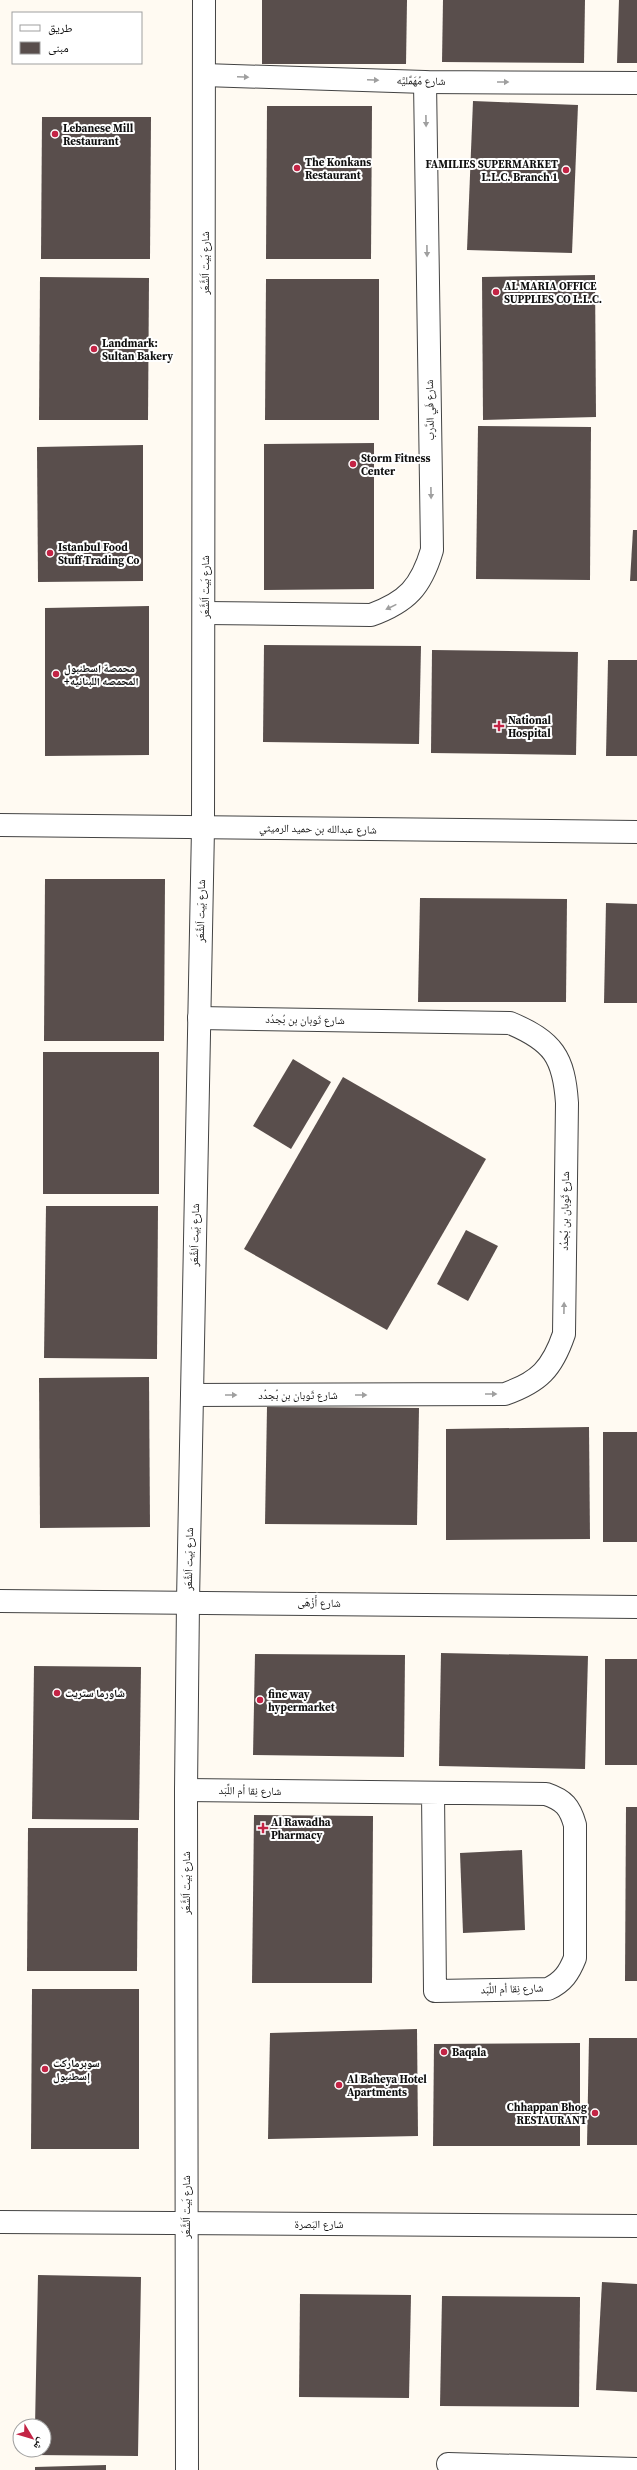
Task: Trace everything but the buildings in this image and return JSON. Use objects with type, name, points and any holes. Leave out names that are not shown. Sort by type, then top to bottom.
[{"type":"street","name":"شارع بَيت اَلشَّعَر","points":[[187,2470],[186,1790],[188,1602],[203,828],[205,613],[204,0]]},
{"type":"street","name":"شارع مُهَمَّليَّه","points":[[204,76],[425,82],[637,83]]},
{"type":"street","name":"شارع فَي الدَّرب","points":[[205,613],[371,614],[393,607],[412,592],[426,573],[432,550],[425,82]]},
{"type":"street","name":"شارع عبدالله بن حميد الرميثي","points":[[0,825],[637,832]]},
{"type":"street","name":"شارع ثَوبان بن بُجدُد","points":[[192,1395],[505,1394],[526,1387],[544,1374],[557,1356],[564,1334],[567,1104],[565,1076],[554,1052],[534,1033],[510,1023],[199,1018]]},
{"type":"street","name":"شارع أَزْهَى","points":[[0,1601],[637,1607]]},
{"type":"street","name":"شارع نِقا أم اللِّبَد","points":[[186,1790],[546,1794],[561,1799],[571,1810],[575,1825],[575,1958],[570,1970],[561,1983],[548,1989],[435,1992],[433,1793]]},
{"type":"street","name":"شارع البَصرة","points":[[0,2222],[637,2226]]},
{"type":"street","points":[[448,2464],[637,2469]]},
{"type":"place","name":"Lebanese Mill Restaurant","points":[[55,134]]},
{"type":"place","name":"The Konkans Restaurant","points":[[297,168]]},
{"type":"place","name":"FAMILIES SUPERMARKET L.L.C. Branch 1","points":[[566,170]]},
{"type":"place","name":"AL MARIA OFFICE SUPPLIES CO L.L.C.","points":[[496,292]]},
{"type":"place","name":"Landmark: Sultan Bakery","points":[[94,349]]},
{"type":"place","name":"Storm Fitness Center","points":[[353,464]]},
{"type":"place","name":"Istanbul Food Stuff Trading Co","points":[[50,553]]},
{"type":"place","name":"محمصة اسطنبول +المحمصه اللبنانيه","points":[[56,674]]},
{"type":"place","name":"National Hospital","points":[[499,726]]},
{"type":"place","name":"شاورما ستريت","points":[[57,1693]]},
{"type":"place","name":"fine way hypermarket","points":[[260,1700]]},
{"type":"place","name":"Al Rawadha Pharmacy","points":[[263,1828]]},
{"type":"place","name":"Baqala","points":[[444,2052]]},
{"type":"place","name":"سوبرماركت إسطنبول","points":[[45,2069]]},
{"type":"place","name":"Al Baheya Hotel Apartments","points":[[339,2085]]},
{"type":"place","name":"Chhappan Bhog RESTAURANT","points":[[595,2113]]}]
